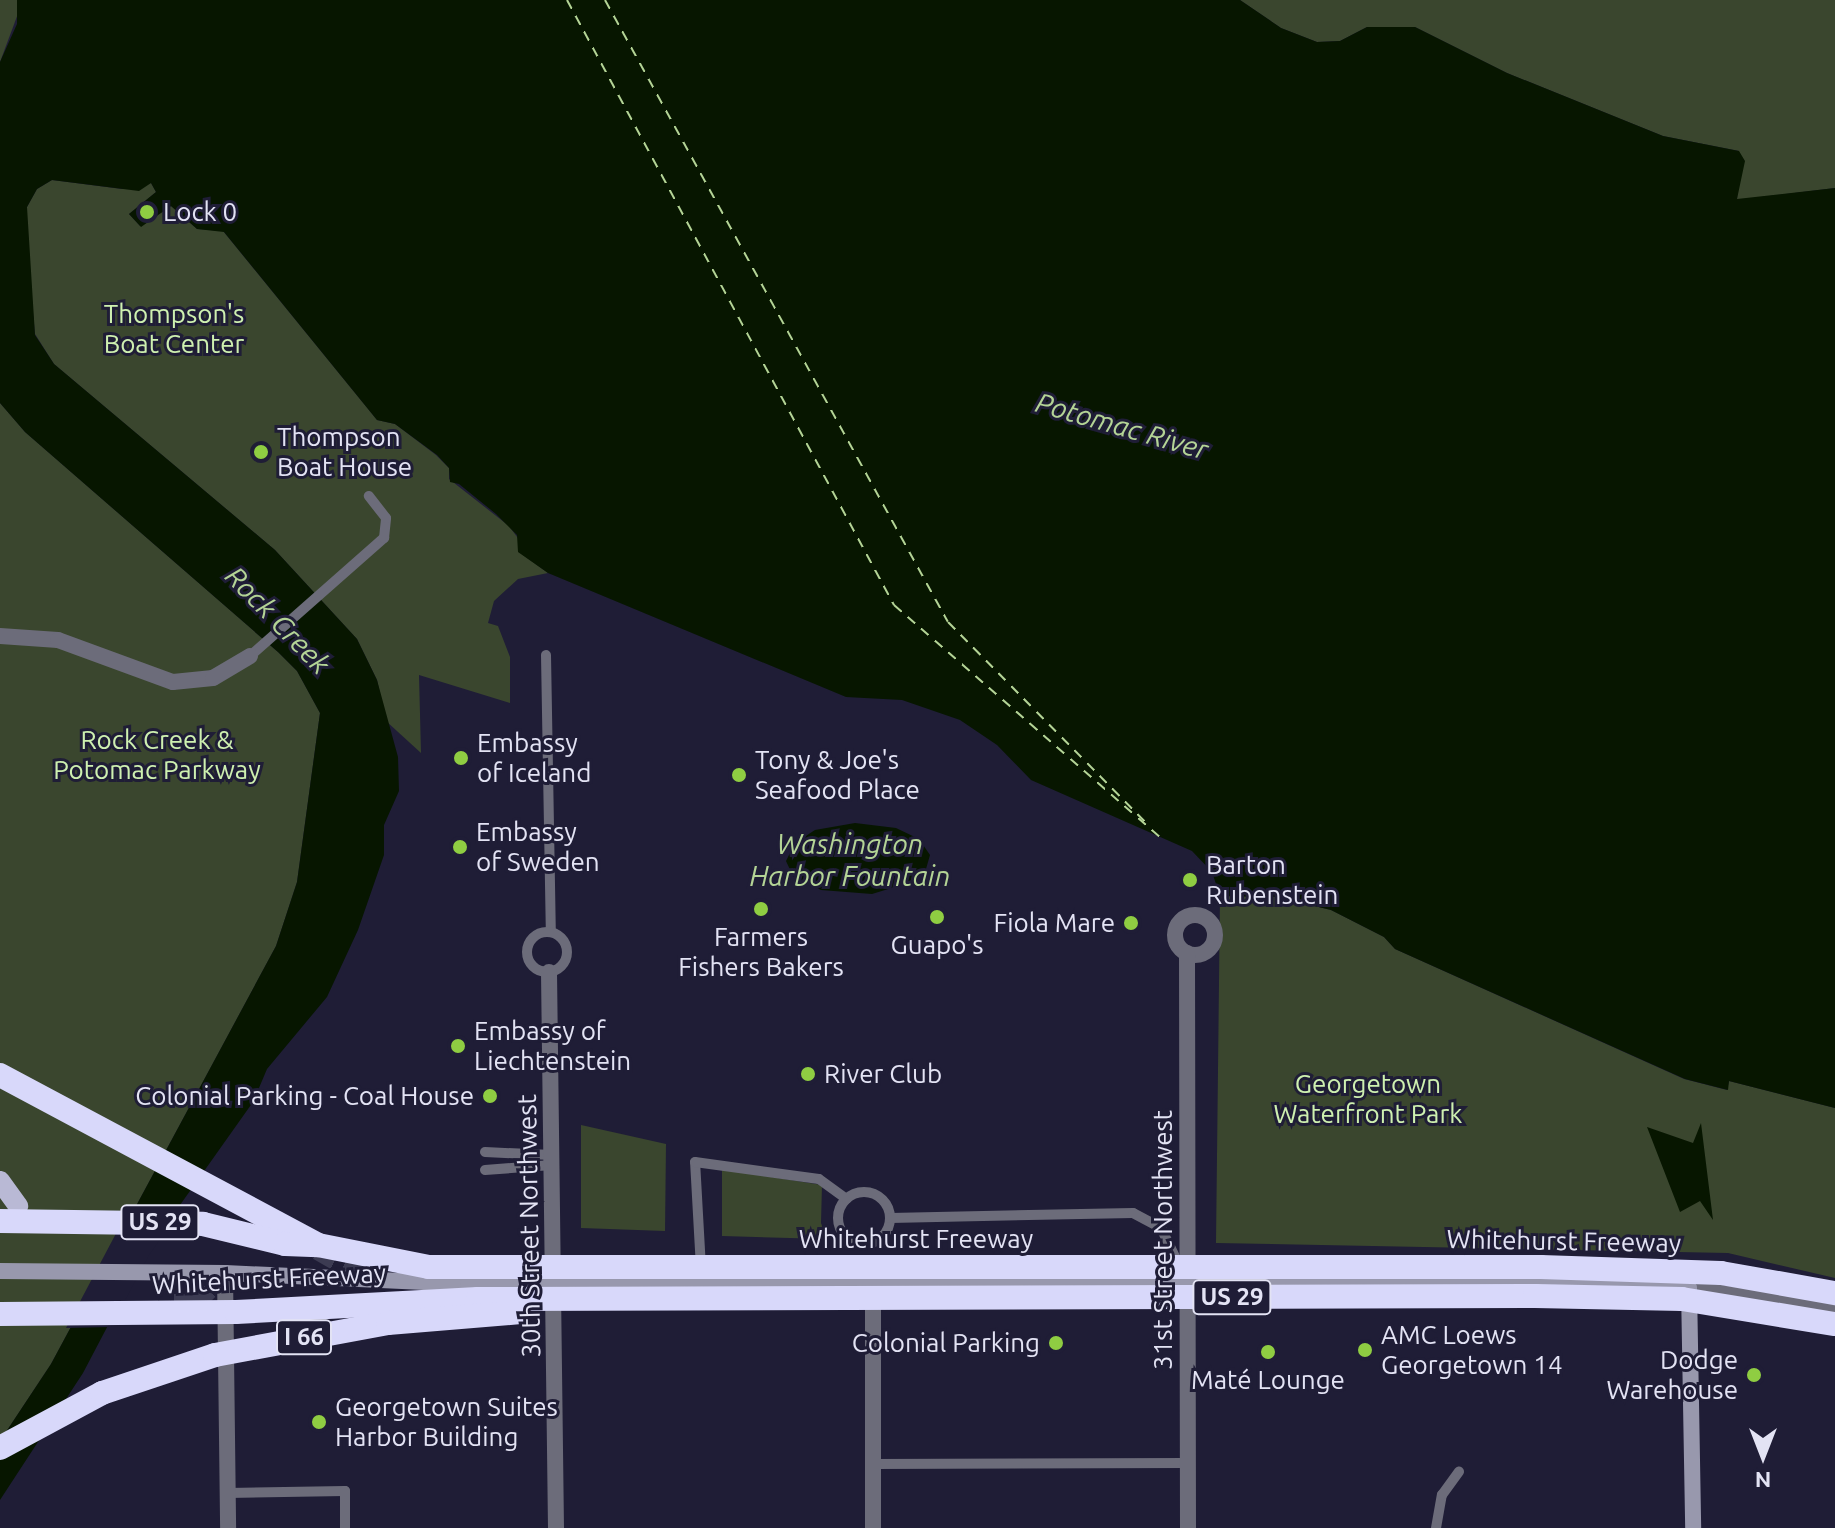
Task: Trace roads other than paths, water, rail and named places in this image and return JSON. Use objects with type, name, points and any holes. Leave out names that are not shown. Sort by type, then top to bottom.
[{"type":"highway","points":[[0,1075],[318,1245]]},
{"type":"highway","name":"Whitehurst Freeway","points":[[9,1213],[203,1224],[285,1244],[318,1245],[429,1267],[1631,1268],[1721,1273],[1835,1293]]},
{"type":"highway","name":"Whitehurst Freeway","points":[[0,1314],[627,1299],[1639,1297],[1733,1305],[1835,1324]]},
{"type":"highway","name":"I 66","points":[[0,1448],[102,1393],[215,1355],[388,1323],[627,1299]]},
{"type":"main road","points":[[0,1181],[9,1213]]},
{"type":"main road","points":[[0,1271],[225,1273],[553,1285],[1585,1283],[1689,1288],[1693,1528]]},
{"type":"street","points":[[0,636],[58,640],[173,682],[213,678],[250,656]]},
{"type":"street","name":"31st Street Northwest","points":[[1187,953],[1188,1528]]},
{"type":"street","name":"30th Street Northwest","points":[[549,972],[556,1528]]},
{"type":"street","points":[[225,1273],[228,1528]]},
{"type":"street","points":[[873,1284],[873,1528]]},
{"type":"street","points":[[1689,1288],[1835,1310]]},
{"type":"lane","points":[[250,656],[384,538],[386,518],[369,496]]},
{"type":"lane","name":"30th Street Northwest","points":[[546,655],[551,932],[564,940],[567,953],[562,966],[549,972]]},
{"type":"lane","points":[[549,972],[537,969],[527,954],[534,936],[551,932]]},
{"type":"lane","points":[[485,1152],[552,1160]]},
{"type":"lane","points":[[485,1170],[552,1160]]},
{"type":"lane","points":[[702,1284],[695,1162],[819,1179],[847,1199]]},
{"type":"lane","points":[[861,1193],[878,1196],[890,1218],[885,1234],[864,1245],[848,1239],[838,1224],[847,1199],[861,1193]]},
{"type":"lane","points":[[890,1218],[1133,1213],[1161,1228],[1187,1284]]},
{"type":"lane","points":[[864,1245],[873,1284]]},
{"type":"lane","points":[[874,1464],[1187,1463]]},
{"type":"lane","points":[[1436,1528],[1442,1495],[1459,1472]]},
{"type":"lane","points":[[228,1493],[345,1491],[345,1528]]},
{"type":"water","points":[[17,0],[1240,0],[1281,28],[1317,42],[1340,41],[1367,27],[1415,27],[1507,73],[1663,136],[1739,151],[1745,161],[1737,199],[1835,188],[1835,1108],[1729,1081],[1728,1090],[1685,1079],[1395,949],[1384,937],[1331,910],[1277,897],[1220,896],[1212,872],[1192,851],[1031,780],[997,745],[960,720],[902,700],[846,697],[548,573],[518,552],[517,535],[496,514],[459,484],[450,482],[449,468],[437,455],[395,424],[377,420],[224,232],[197,229],[171,206],[141,227],[129,214],[156,192],[151,183],[139,191],[52,180],[37,189],[27,207],[35,335],[54,364],[275,550],[357,639],[377,680],[398,757],[399,791],[384,825],[384,855],[358,930],[327,997],[267,1069],[253,1102],[146,1253],[83,1373],[0,1500],[0,1441],[51,1364],[276,946],[297,882],[320,713],[297,671],[278,652],[25,432],[0,403],[0,62],[17,24]]},
{"type":"water","name":"Washington Harbor Fountain","points":[[855,823],[896,828],[919,839],[930,855],[926,869],[911,882],[872,894],[821,890],[793,876],[786,861],[795,843],[815,830]]},
{"type":"water","points":[[1701,1123],[1713,1220],[1700,1201],[1680,1212],[1647,1127],[1693,1143]]},
{"type":"tunnel","points":[[318,1250],[370,1280]]},
{"type":"tunnel","points":[[174,1304],[194,1304],[225,1273]]},
{"type":"place","name":"Lock 0","points":[[147,212]]},
{"type":"place","name":"Thompson Boat House","points":[[261,452]]},
{"type":"place","name":"Embassy of Iceland","points":[[461,758]]},
{"type":"place","name":"Tony & Joe's Seafood Place","points":[[739,775]]},
{"type":"place","name":"Embassy of Sweden","points":[[460,847]]},
{"type":"place","name":"Barton Rubenstein","points":[[1190,880]]},
{"type":"place","name":"Farmers Fishers Bakers","points":[[761,909]]},
{"type":"place","name":"Guapo's","points":[[937,917]]},
{"type":"place","name":"Fiola Mare","points":[[1131,923]]},
{"type":"place","name":"Embassy of Liechtenstein","points":[[458,1046]]},
{"type":"place","name":"River Club","points":[[808,1074]]},
{"type":"place","name":"Colonial Parking - Coal House","points":[[490,1096]]},
{"type":"place","name":"Colonial Parking","points":[[1056,1343]]},
{"type":"place","name":"AMC Loews Georgetown 14","points":[[1365,1350]]},
{"type":"place","name":"Maté Lounge","points":[[1268,1352]]},
{"type":"place","name":"Dodge Warehouse","points":[[1754,1375]]},
{"type":"place","name":"Georgetown Suites Harbor Building","points":[[319,1422]]},
{"type":"park label","name":"Thompson's Boat Center","points":[[174,329]]},
{"type":"park label","name":"Rock Creek & Potomac Parkway","points":[[157,755]]},
{"type":"park label","name":"Georgetown Waterfront Park","points":[[1368,1099]]},
{"type":"water label","name":"Potomac River","points":[[1122,426]]},
{"type":"water label","name":"Rock Creek","points":[[278,620]]}]
